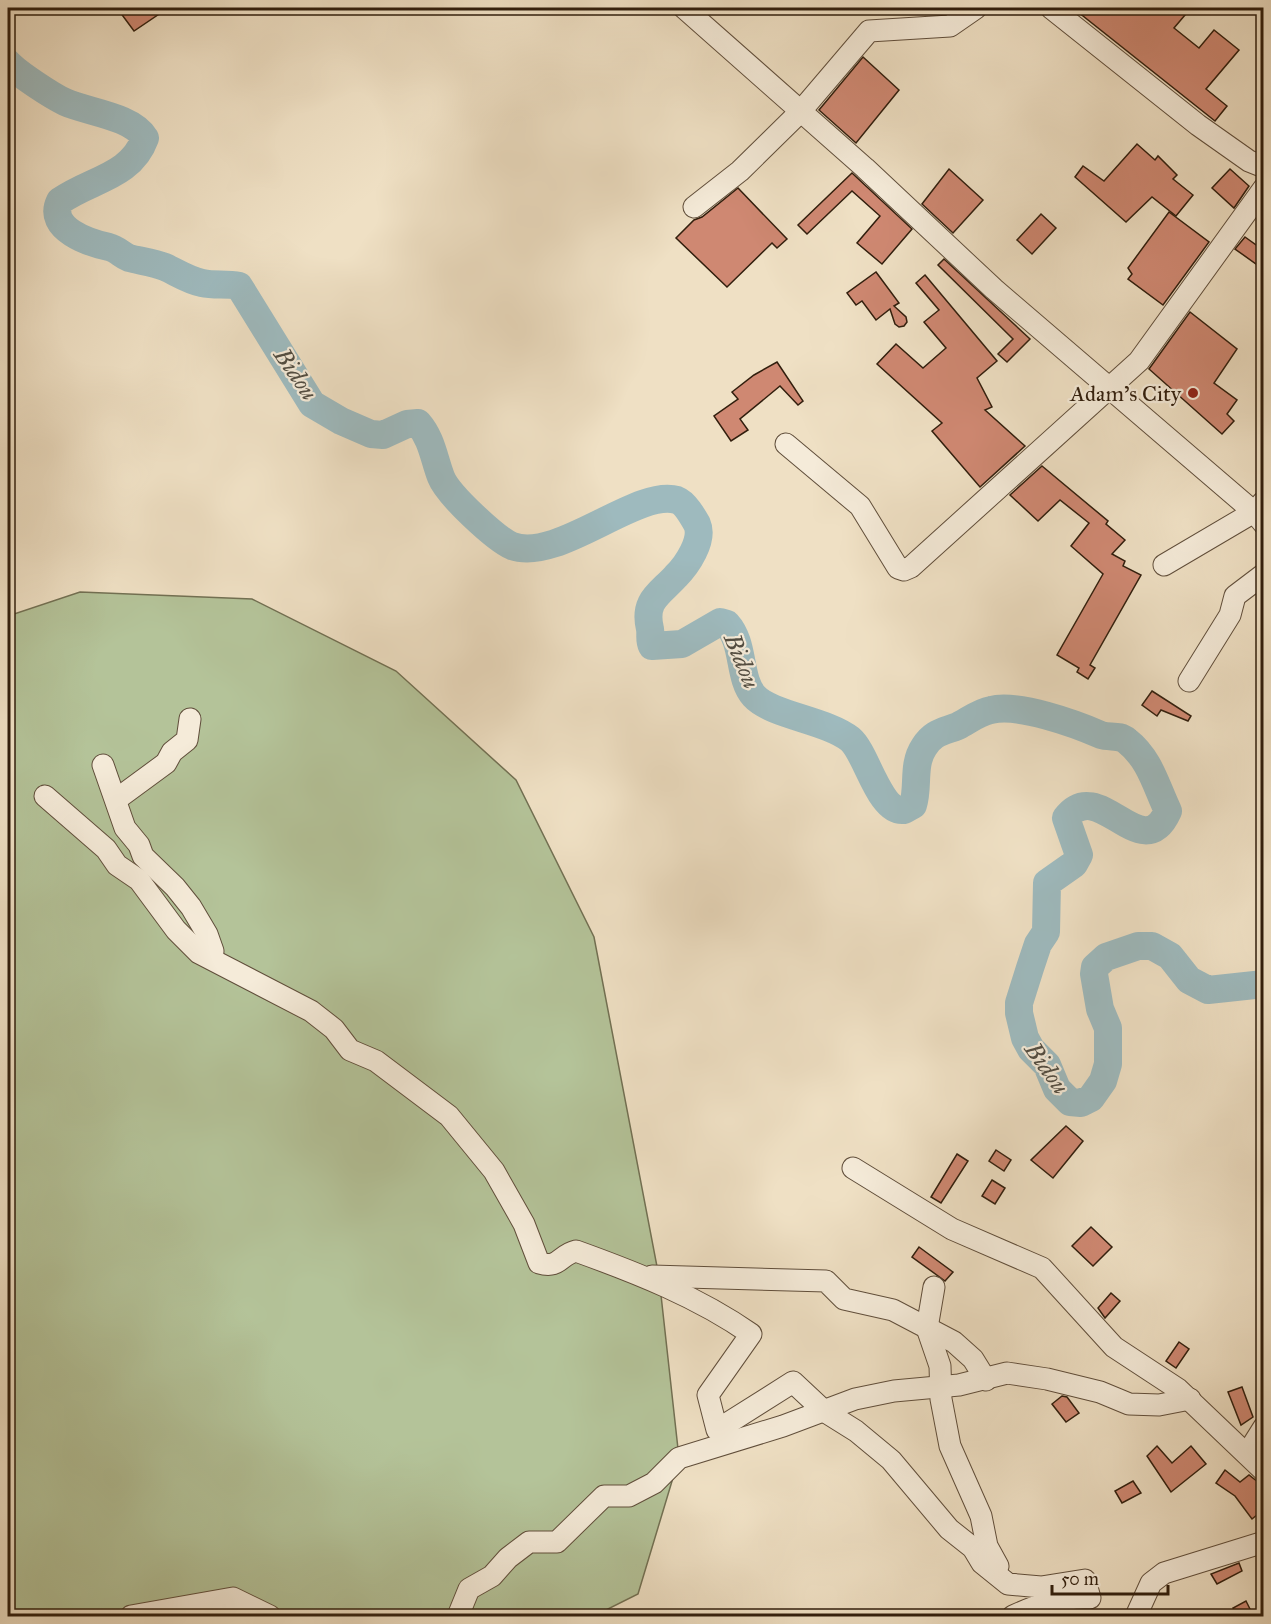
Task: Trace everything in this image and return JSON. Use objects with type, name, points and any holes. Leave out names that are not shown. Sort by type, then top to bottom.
[{"type":"street","points":[[684,8],[865,168],[1028,319],[1112,387],[1147,423],[1260,512],[1164,566]]},
{"type":"street","points":[[694,207],[740,171],[800,112],[869,31],[950,26],[976,8]]},
{"type":"street","points":[[1051,8],[1198,125],[1249,161],[1263,167]]},
{"type":"street","points":[[786,444],[860,506],[898,568],[904,570],[911,567],[980,502],[1112,387],[1150,348],[1263,188]]},
{"type":"street","points":[[1188,681],[1230,615],[1235,596],[1263,574]]},
{"type":"street","points":[[117,799],[166,763],[172,753],[187,740],[190,719]]},
{"type":"street","points":[[103,765],[117,799],[122,822],[139,845],[143,856],[176,887],[202,924],[213,951],[212,958]]},
{"type":"street","points":[[45,796],[106,849],[117,865],[139,880],[192,948],[212,958],[220,966],[311,1011],[344,1038],[350,1050],[376,1061],[449,1116],[494,1171],[524,1224],[539,1263],[548,1266],[559,1263],[567,1253],[576,1251],[637,1274],[728,1318],[751,1334],[708,1395],[717,1430],[793,1382],[824,1411],[856,1431],[891,1460],[949,1529],[973,1548],[982,1563],[1008,1584],[1041,1587],[1085,1580],[1090,1598],[1060,1598],[1021,1615],[1008,1584],[987,1546],[981,1516],[950,1446],[940,1385],[940,1366],[927,1328],[934,1287]]},
{"type":"street","points":[[853,1168],[952,1229],[1042,1268],[1114,1347],[1190,1399],[1263,1471]]},
{"type":"street","points":[[637,1274],[659,1277],[826,1281],[844,1299],[893,1310],[954,1342],[973,1359],[987,1380]]},
{"type":"street","points":[[458,1617],[469,1589],[492,1576],[508,1558],[529,1542],[557,1542],[604,1496],[629,1496],[654,1483],[679,1458],[783,1426],[865,1397],[940,1385],[959,1385],[987,1380],[1007,1373],[1047,1378],[1100,1392],[1129,1404],[1143,1406],[1190,1399]]},
{"type":"street","points":[[1247,1454],[1263,1427]]},
{"type":"street","points":[[1136,1617],[1151,1583],[1164,1572],[1263,1542]]},
{"type":"street","points":[[131,1617],[233,1598],[270,1617]]},
{"type":"green space","points":[[80,592],[252,599],[396,671],[516,780],[594,937],[659,1277],[679,1458],[638,1594],[594,1616],[8,1616],[8,616]]},
{"type":"building","points":[[117,8],[168,8],[134,31]]},
{"type":"building","points":[[1073,8],[1191,8],[1174,28],[1199,48],[1214,30],[1239,50],[1206,89],[1227,106],[1215,121]]},
{"type":"building","points":[[863,57],[899,90],[856,143],[819,110]]},
{"type":"building","points":[[1137,144],[1155,160],[1158,156],[1177,175],[1173,179],[1193,195],[1176,216],[1152,197],[1126,222],[1075,177],[1083,166],[1104,181]]},
{"type":"building","points":[[949,169],[983,200],[953,233],[922,204]]},
{"type":"building","points":[[1230,169],[1249,186],[1234,208],[1212,188]]},
{"type":"building","points":[[852,173],[912,229],[882,264],[857,243],[880,216],[852,191],[807,234],[798,225]]},
{"type":"building","points":[[738,188],[787,239],[777,248],[772,243],[727,287],[676,238],[694,220],[702,217]]},
{"type":"building","points":[[1169,212],[1209,242],[1163,305],[1128,279],[1132,274],[1128,268]]},
{"type":"building","points":[[1041,214],[1056,228],[1032,254],[1017,240]]},
{"type":"building","points":[[1245,237],[1263,250],[1263,269],[1235,249]]},
{"type":"building","points":[[944,259],[1030,339],[1007,362],[998,354],[1013,339],[938,265]]},
{"type":"building","points":[[876,272],[899,303],[894,306],[906,317],[907,322],[904,326],[899,327],[895,324],[890,309],[876,320],[862,301],[856,305],[847,293]]},
{"type":"building","points":[[925,275],[997,361],[977,378],[992,407],[985,410],[1025,446],[980,487],[932,431],[942,423],[877,364],[896,344],[923,368],[946,348],[924,322],[939,310],[916,283]]},
{"type":"building","points":[[1190,312],[1237,349],[1214,383],[1237,400],[1227,414],[1234,421],[1222,434],[1149,369]]},
{"type":"building","points":[[777,362],[803,401],[798,405],[780,386],[740,419],[748,430],[731,441],[714,416],[738,399],[732,392],[754,375]]},
{"type":"building","points":[[1042,466],[1108,521],[1106,524],[1125,540],[1112,554],[1125,561],[1123,566],[1141,575],[1090,665],[1095,668],[1088,679],[1077,672],[1079,668],[1057,655],[1103,574],[1071,546],[1089,523],[1060,500],[1038,521],[1010,495]]},
{"type":"building","points":[[1152,691],[1191,716],[1188,721],[1161,710],[1157,716],[1142,705]]},
{"type":"building","points":[[1066,1126],[1083,1141],[1053,1178],[1031,1160]]},
{"type":"building","points":[[996,1150],[1011,1160],[1004,1171],[989,1161]]},
{"type":"building","points":[[957,1154],[968,1161],[941,1203],[931,1197]]},
{"type":"building","points":[[992,1180],[1005,1188],[995,1204],[982,1196]]},
{"type":"building","points":[[1091,1227],[1112,1247],[1093,1266],[1072,1246]]},
{"type":"building","points":[[919,1247],[953,1272],[945,1281],[912,1257]]},
{"type":"building","points":[[1111,1293],[1120,1301],[1105,1318],[1098,1308]]},
{"type":"building","points":[[1179,1342],[1189,1349],[1176,1368],[1166,1361]]},
{"type":"building","points":[[1242,1387],[1253,1417],[1241,1425],[1228,1392]]},
{"type":"building","points":[[1062,1396],[1067,1397],[1079,1413],[1066,1422],[1052,1404]]},
{"type":"building","points":[[1157,1446],[1172,1463],[1191,1446],[1206,1464],[1171,1492],[1147,1456]]},
{"type":"building","points":[[1225,1470],[1240,1482],[1249,1475],[1263,1486],[1263,1510],[1252,1519],[1235,1496],[1216,1483]]},
{"type":"building","points":[[1133,1481],[1141,1493],[1122,1503],[1115,1491]]},
{"type":"building","points":[[1239,1563],[1242,1571],[1217,1584],[1211,1574]]},
{"type":"building","points":[[1246,1601],[1254,1617],[1238,1617],[1233,1608]]},
{"type":"waterway","name":"Bidou","points":[[8,63],[59,99],[130,124],[145,138],[139,151],[120,169],[60,201],[57,211],[64,227],[81,238],[112,248],[129,258],[165,267],[192,280],[207,284],[239,286],[312,404],[341,421],[371,434],[383,435],[407,424],[418,423],[430,442],[445,485],[473,516],[505,542],[512,546],[531,548],[552,544],[619,514],[660,499],[677,500],[683,504],[697,524],[698,537],[685,565],[651,604],[648,619],[652,646],[682,644],[720,622],[727,624],[737,641],[746,680],[754,696],[773,708],[840,732],[850,739],[862,756],[880,793],[895,808],[904,810],[913,805],[918,761],[927,742],[939,733],[987,711],[1016,709],[1031,712],[1077,725],[1101,735],[1121,738],[1135,748],[1152,773],[1168,811],[1158,826],[1146,830],[1133,827],[1092,807],[1079,807],[1066,818],[1079,855],[1074,864],[1047,883],[1046,932],[1038,944],[1019,1003],[1025,1038],[1031,1049],[1047,1065],[1057,1089],[1070,1102],[1081,1103],[1091,1098],[1103,1081],[1108,1064],[1108,1028],[1100,1009],[1094,974],[1095,967],[1106,957],[1138,946],[1152,946],[1170,956],[1189,980],[1208,990],[1264,984]]},
{"type":"place","name":"Adam's City","points":[[1193,393]]}]
